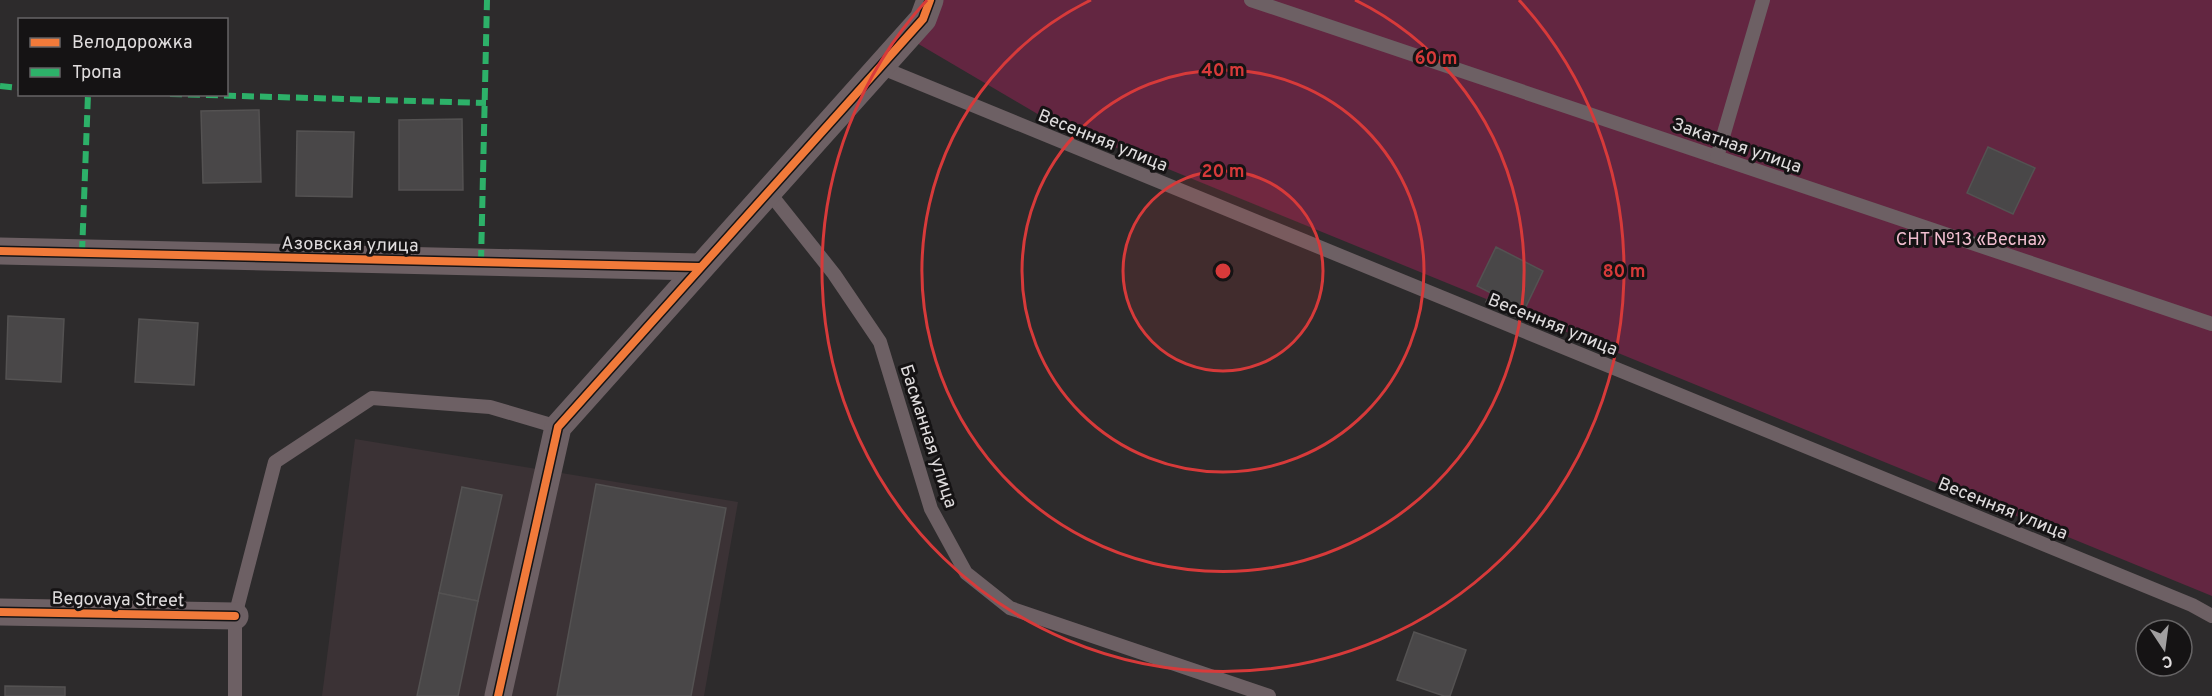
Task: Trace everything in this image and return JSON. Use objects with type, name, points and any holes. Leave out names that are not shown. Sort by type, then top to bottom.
[{"type":"street","points":[[498,696],[558,427],[923,19],[930,0]]},
{"type":"street","name":"Азовская улица","points":[[0,251],[699,267]]},
{"type":"street","name":"Begovaya Street","points":[[0,612],[235,616]]},
{"type":"lane","name":"Закатная улица","points":[[1251,0],[2212,324]]},
{"type":"lane","points":[[1717,157],[1763,0]]},
{"type":"lane","name":"Весенняя улица","points":[[880,68],[2192,605],[2212,616]]},
{"type":"lane","name":"Басманная улица","points":[[768,191],[834,274],[880,342],[931,509],[966,573],[1010,608],[1269,696]]},
{"type":"lane","points":[[235,696],[235,616],[275,462],[372,398],[490,407],[558,427]]},
{"type":"shaded area","points":[[355,439],[738,502],[704,696],[322,696]]},
{"type":"green space","name":"СНТ №13 «Весна»","points":[[926,0],[2212,0],[2212,596],[1046,119],[910,39]]},
{"type":"building","points":[[259,110],[261,182],[203,183],[201,111]]},
{"type":"building","points":[[462,119],[463,190],[399,190],[399,120]]},
{"type":"building","points":[[297,131],[354,132],[352,197],[296,196]]},
{"type":"building","points":[[1988,147],[2035,168],[2013,214],[1967,193]]},
{"type":"building","points":[[1496,247],[1543,271],[1520,319],[1486,302],[1491,293],[1477,286]]},
{"type":"building","points":[[8,316],[64,319],[61,382],[6,379]]},
{"type":"building","points":[[139,319],[198,323],[194,385],[135,382]]},
{"type":"building","points":[[596,484],[726,508],[691,696],[557,696]]},
{"type":"building","points":[[462,487],[502,495],[478,601],[439,593]]},
{"type":"building","points":[[439,593],[478,601],[458,696],[417,696]]},
{"type":"building","points":[[1414,632],[1466,650],[1450,696],[1397,680]]},
{"type":"building","points":[[5,686],[65,687],[65,696],[5,696]]},
{"type":"marked path","points":[[481,262],[487,0]]},
{"type":"marked path","points":[[0,86],[18,88]]},
{"type":"marked path","points":[[82,253],[88,96]]},
{"type":"marked path","points":[[228,96],[486,103]]},
{"type":"cycle path","points":[[498,696],[558,427],[923,19],[930,0]]},
{"type":"cycle path","points":[[0,251],[699,267]]},
{"type":"cycle path","points":[[0,612],[235,616]]}]
